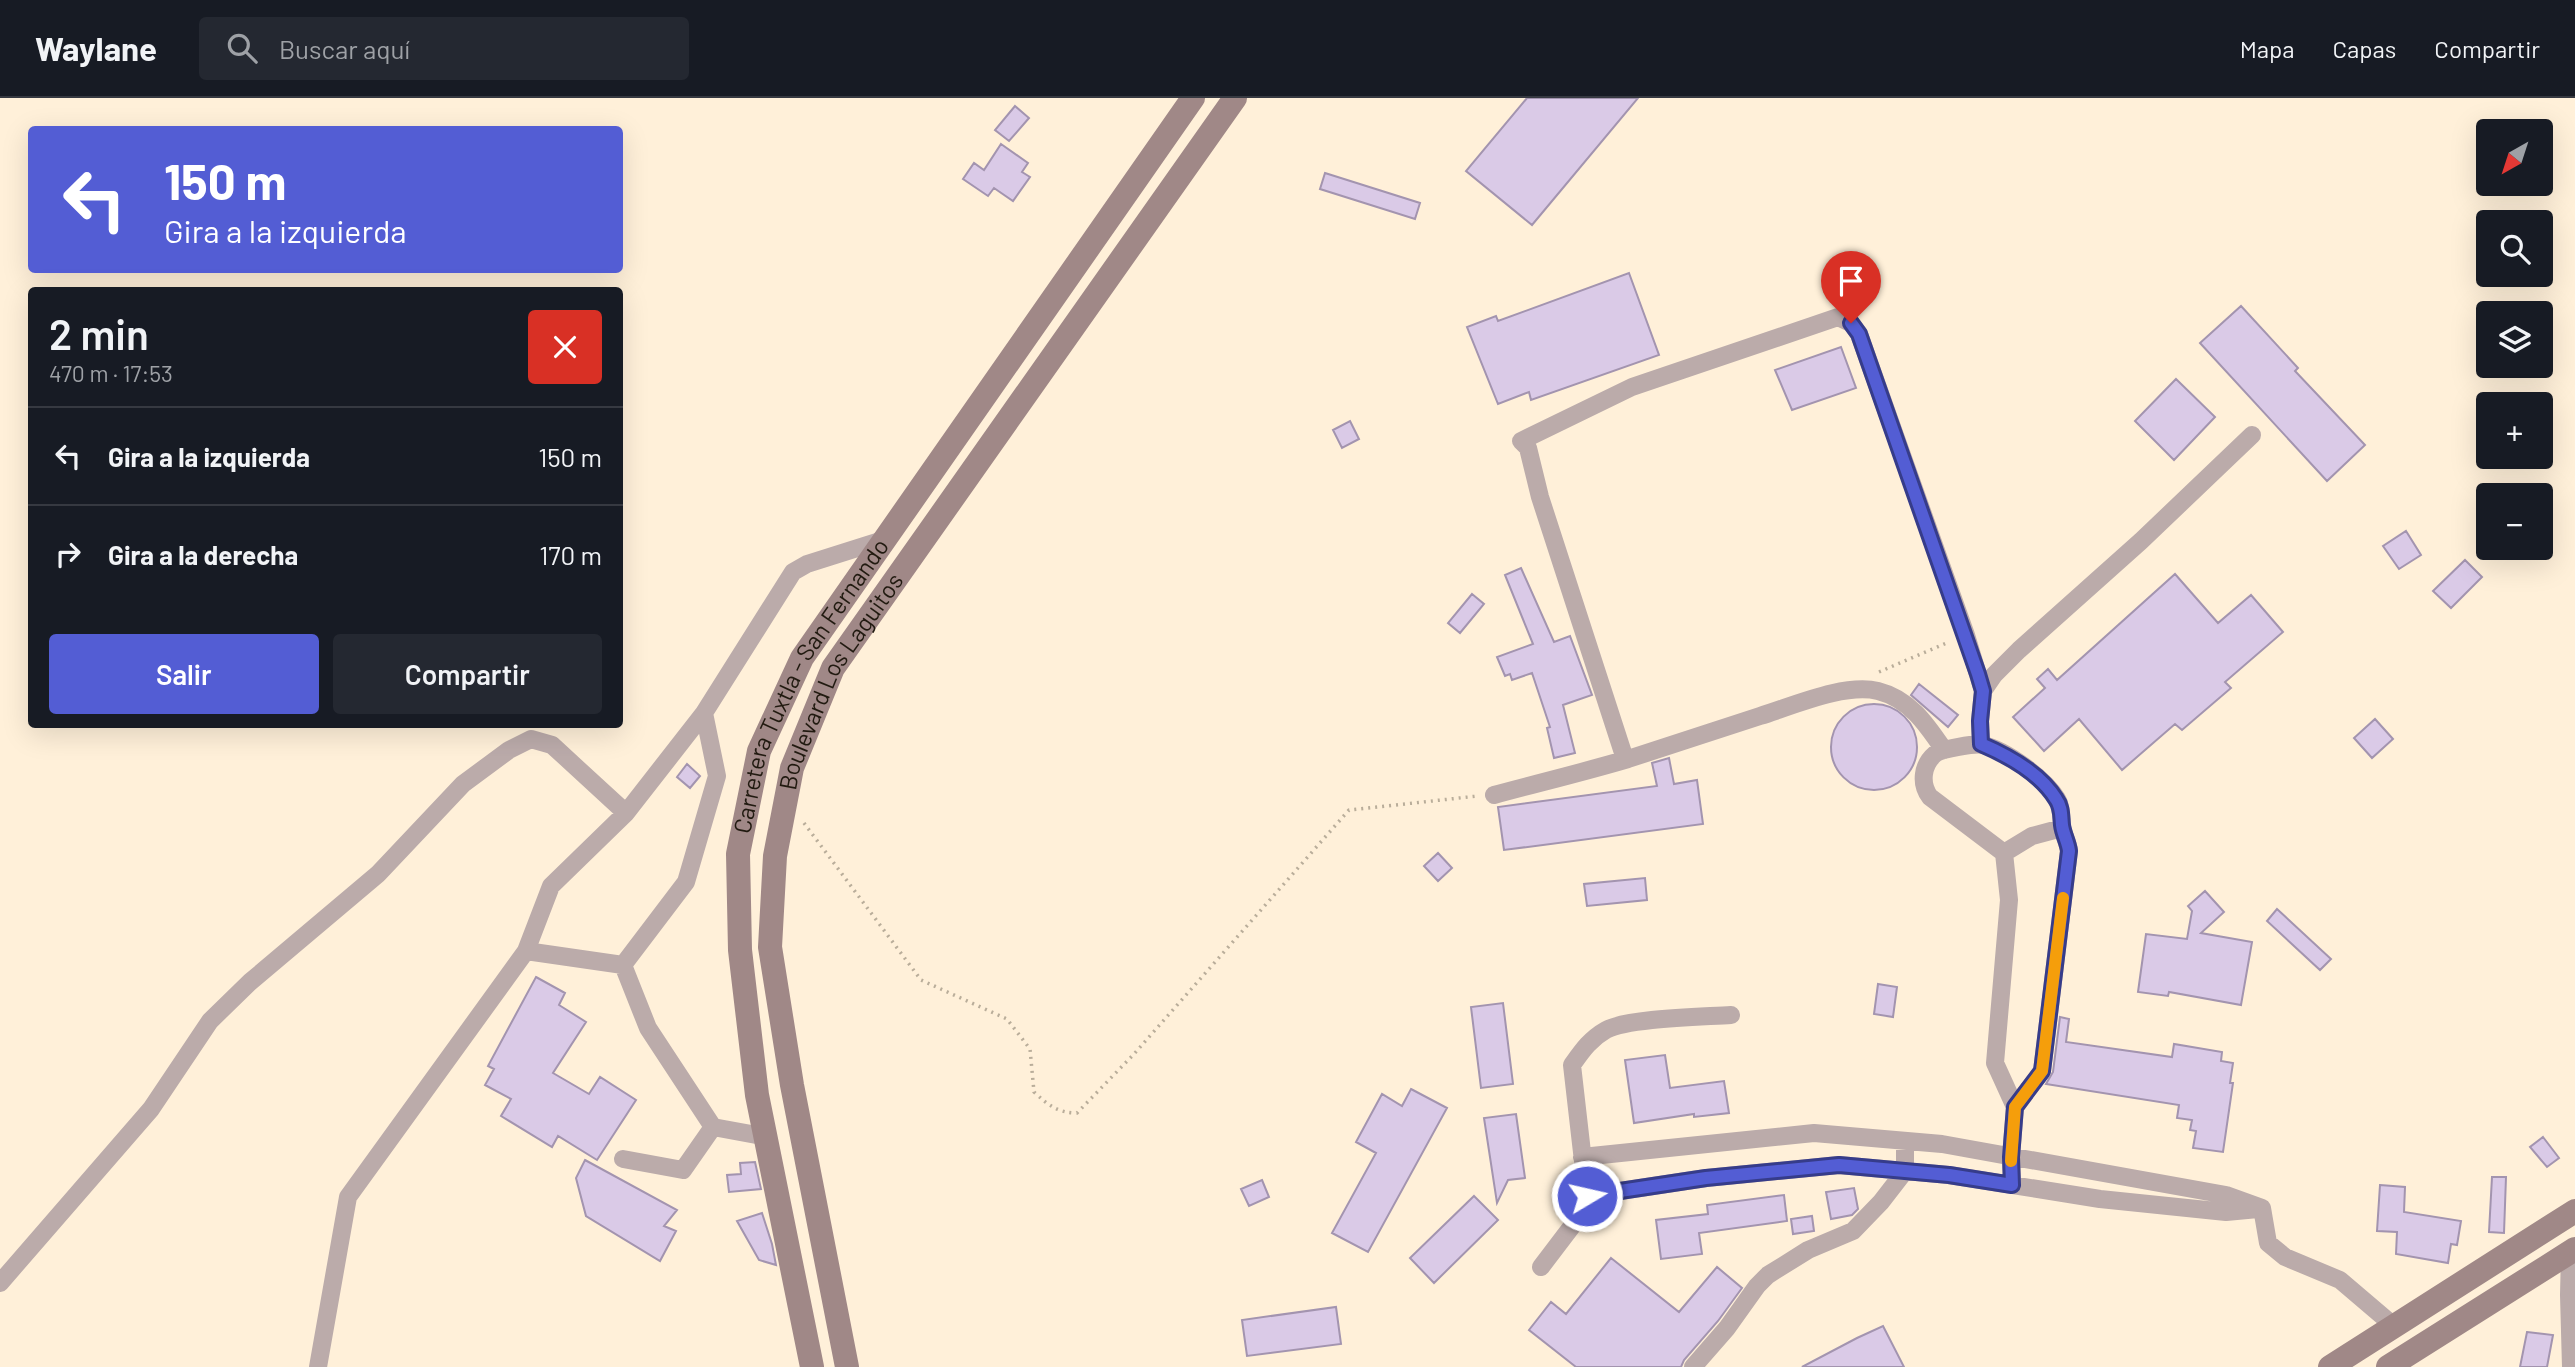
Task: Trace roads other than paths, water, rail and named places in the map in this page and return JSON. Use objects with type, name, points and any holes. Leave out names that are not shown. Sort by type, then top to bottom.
[{"type":"main road","name":"Carretera Tuxtla - San Fernando","points":[[812,1367],[757,1095],[740,950],[738,853],[759,751],[802,658],[1193,98]]},
{"type":"main road","name":"Boulevard Los Laguitos","points":[[847,1367],[792,1085],[770,947],[775,856],[792,768],[832,668],[1236,98]]},
{"type":"main road","points":[[2330,1367],[2575,1212]]},
{"type":"main road","points":[[2388,1367],[2573,1250]]},
{"type":"street","points":[[1625,759],[1540,497],[1528,449],[1521,440],[1632,387],[1838,317],[1851,323],[1859,334],[1966,635],[1983,691],[1981,744]]},
{"type":"street","points":[[1983,691],[1994,675],[2019,650],[2141,541],[2252,435]]},
{"type":"street","points":[[318,1367],[348,1197],[526,951],[551,886],[626,813],[704,713],[793,572],[807,564],[886,539]]},
{"type":"street","points":[[1494,795],[1625,759],[1819,697],[1861,689],[1879,691],[1897,698],[1913,709],[1944,750]]},
{"type":"street","points":[[623,965],[686,881],[717,776],[704,713]]},
{"type":"street","points":[[0,1283],[151,1109],[210,1021],[250,982],[378,874],[463,784],[509,750],[531,739],[542,740],[552,745],[626,813]]},
{"type":"street","points":[[2012,1185],[2015,1107],[1996,1063],[2009,900],[2004,853],[1926,792],[1923,784],[1924,775],[1934,754],[1981,744],[2005,754],[2043,783],[2058,800],[2069,851],[2042,1071],[2015,1107]]},
{"type":"street","points":[[2004,853],[2032,836],[2062,828]]},
{"type":"street","points":[[526,951],[623,965]]},
{"type":"street","points":[[623,965],[648,1028],[713,1127],[767,1137]]},
{"type":"street","points":[[1541,1267],[1583,1213],[1587,1196],[1572,1065],[1587,1044],[1607,1029],[1632,1023],[1731,1014]]},
{"type":"street","points":[[623,1159],[683,1170],[713,1127]]},
{"type":"street","points":[[1582,1157],[1814,1133],[1942,1144],[2226,1195],[2262,1209]]},
{"type":"street","points":[[1693,1367],[1768,1275],[1808,1250],[1853,1231],[1881,1202],[1905,1171],[1905,1141]]},
{"type":"street","points":[[1587,1196],[1706,1178],[1839,1165],[1905,1171],[2100,1199],[2226,1212],[2262,1209]]},
{"type":"street","points":[[2262,1209],[2268,1243],[2285,1257],[2340,1280],[2395,1326]]},
{"type":"street","points":[[2571,1367],[2573,1250]]}]
